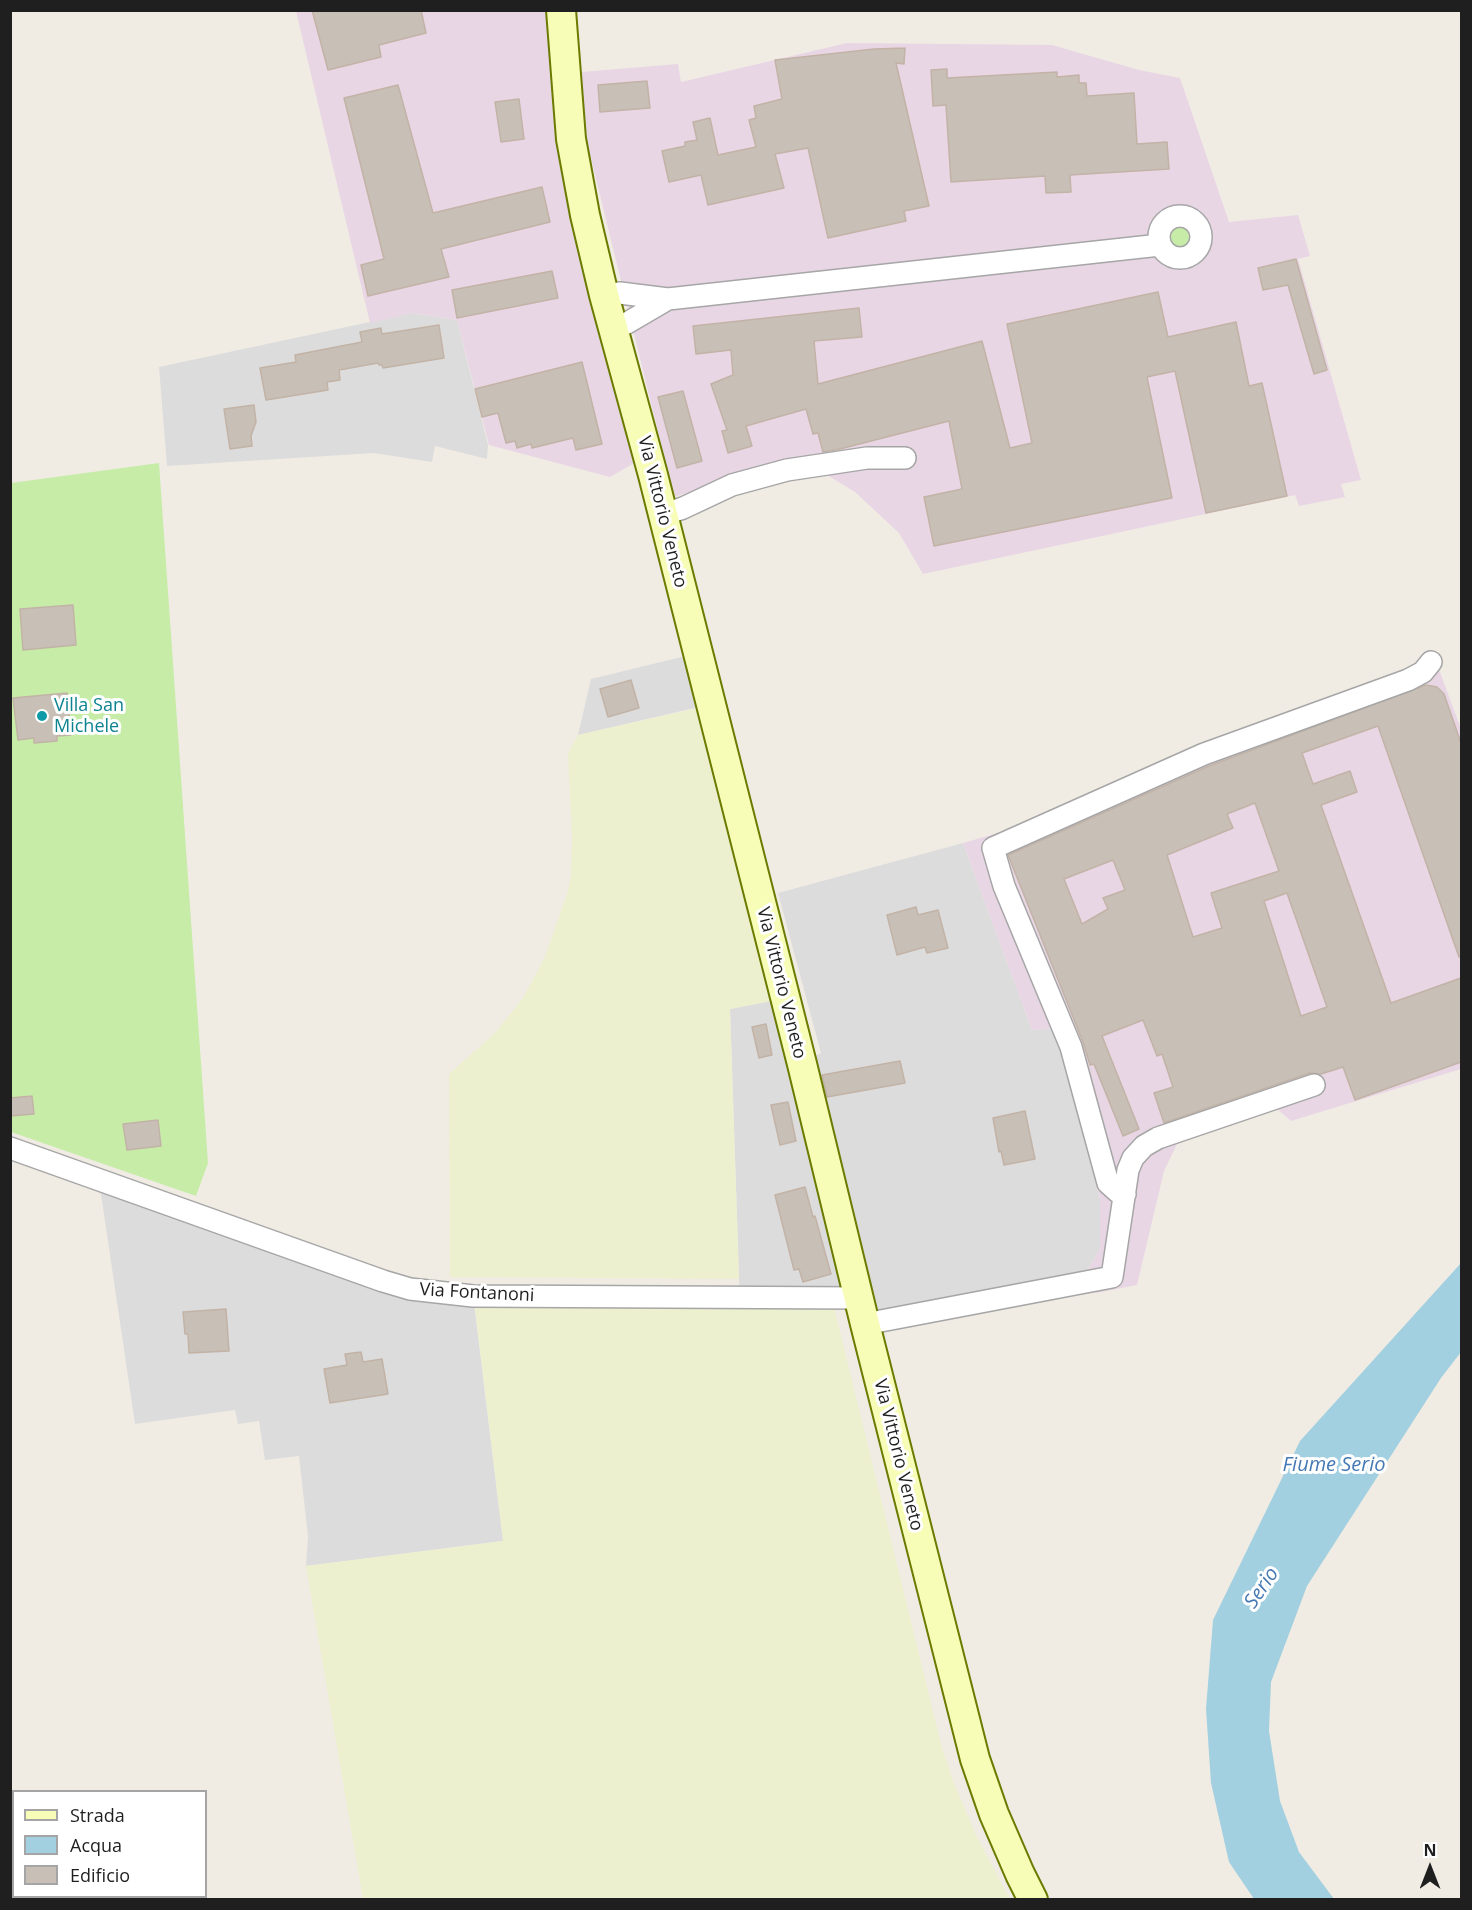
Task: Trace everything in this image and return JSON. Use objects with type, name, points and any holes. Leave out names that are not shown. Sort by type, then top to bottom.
[{"type":"main road","name":"Via Vittorio Veneto","points":[[561,10],[571,140],[585,215],[604,295],[653,475],[975,1759],[994,1815],[1020,1874],[1034,1899]]},
{"type":"street","points":[[604,295],[620,293],[668,299],[1160,245]]},
{"type":"street","points":[[613,328],[627,323],[668,299]]},
{"type":"street","points":[[662,515],[683,508],[732,485],[787,470],[867,458],[905,458]]},
{"type":"street","points":[[1314,1085],[1158,1138],[1144,1146],[1133,1158],[1128,1170],[1125,1194],[1118,1192],[1108,1183],[1071,1047],[1004,886],[993,848],[1204,754],[1408,680],[1423,672],[1431,662]]},
{"type":"street","name":"Via Fontanoni","points":[[10,1148],[383,1281],[410,1289],[473,1296],[862,1311],[1112,1277],[1125,1194]]},
{"type":"shaded area","points":[[296,11],[552,11],[636,462],[610,477],[489,445],[457,320],[412,313],[370,323]]},
{"type":"shaded area","points":[[847,43],[1052,45],[1139,70],[1180,78],[1229,222],[1298,215],[1310,256],[1298,259],[1361,480],[1341,484],[1345,497],[1299,506],[1295,495],[923,574],[899,533],[855,492],[799,458],[674,497],[586,138],[581,72],[678,64],[681,82]]},
{"type":"shaded area","points":[[412,313],[457,320],[488,445],[487,459],[435,446],[432,462],[374,453],[167,466],[159,367]]},
{"type":"shaded area","points":[[690,655],[703,706],[578,735],[591,679]]},
{"type":"shaded area","points":[[1437,664],[1461,729],[1461,1069],[1291,1121],[1276,1108],[1177,1144],[1164,1171],[1137,1285],[1096,1293],[1086,1273],[1100,1249],[1100,1199],[1055,1028],[1032,1030],[963,843],[1036,822]]},
{"type":"shaded area","points":[[963,843],[1032,1030],[1055,1028],[1100,1199],[1100,1249],[1086,1273],[876,1310],[815,1056],[821,1053],[778,893]]},
{"type":"shaded area","points":[[776,1000],[851,1307],[740,1306],[730,1009]]},
{"type":"shaded area","points":[[100,1187],[474,1303],[503,1541],[306,1566],[308,1536],[299,1456],[265,1460],[259,1421],[238,1424],[235,1410],[135,1424]]},
{"type":"green space","points":[[1181,223],[1189,227],[1193,235],[1189,243],[1181,247],[1173,243],[1169,235],[1173,227]]},
{"type":"green space","points":[[159,463],[208,1163],[196,1196],[11,1132],[11,483]]},
{"type":"green space","points":[[698,708],[772,1001],[730,1009],[739,1279],[450,1277],[449,1074],[494,1034],[523,998],[544,959],[568,891],[571,875],[572,836],[568,753],[578,735]]},
{"type":"green space","points":[[834,1307],[941,1744],[954,1783],[976,1835],[1010,1899],[363,1899],[306,1566],[503,1541],[475,1308]]},
{"type":"water","name":"Fiume Serio","points":[[1461,1263],[1461,1352],[1441,1378],[1307,1586],[1271,1682],[1269,1731],[1280,1801],[1299,1852],[1334,1899],[1254,1899],[1229,1862],[1211,1783],[1206,1709],[1213,1620],[1300,1441]]},
{"type":"building","points":[[312,10],[421,10],[426,33],[379,45],[381,57],[328,70]]},
{"type":"building","points":[[905,48],[904,64],[896,63],[929,206],[904,211],[906,221],[828,238],[808,148],[775,154],[784,188],[708,205],[701,175],[669,182],[662,151],[685,146],[685,142],[697,140],[693,122],[710,118],[718,155],[756,147],[749,120],[756,118],[754,106],[782,99],[775,60],[874,49]]},
{"type":"building","points":[[947,69],[947,78],[1057,72],[1057,77],[1079,75],[1079,83],[1086,83],[1087,96],[1134,93],[1137,144],[1167,142],[1169,169],[1070,175],[1071,192],[1046,193],[1045,176],[951,182],[946,105],[933,106],[931,70]]},
{"type":"building","points":[[647,81],[650,108],[600,112],[598,85]]},
{"type":"building","points":[[398,85],[433,213],[542,187],[550,222],[441,249],[449,277],[368,296],[361,265],[384,259],[344,98]]},
{"type":"building","points":[[519,99],[524,139],[501,142],[495,102]]},
{"type":"building","points":[[1296,259],[1327,370],[1314,374],[1288,285],[1263,290],[1258,268]]},
{"type":"building","points":[[552,271],[558,298],[457,318],[452,290]]},
{"type":"building","points":[[1158,292],[1168,337],[1236,322],[1249,386],[1262,383],[1287,496],[1206,513],[1175,371],[1147,377],[1172,498],[934,546],[924,497],[962,489],[949,421],[823,452],[818,433],[813,434],[806,409],[746,426],[752,446],[728,453],[722,431],[727,430],[711,384],[733,375],[731,350],[696,354],[693,326],[859,308],[862,337],[814,341],[818,384],[982,341],[1010,448],[1032,443],[1007,324]]},
{"type":"building","points":[[439,325],[444,358],[383,368],[378,363],[339,370],[340,380],[327,382],[328,390],[266,400],[260,368],[296,362],[295,355],[362,342],[360,332],[381,328],[382,334]]},
{"type":"building","points":[[582,362],[602,444],[576,450],[573,438],[532,448],[531,444],[517,448],[515,441],[506,443],[498,413],[482,417],[475,389]]},
{"type":"building","points":[[683,391],[702,461],[677,468],[658,397]]},
{"type":"building","points":[[254,405],[256,422],[251,436],[252,446],[230,449],[224,409]]},
{"type":"building","points":[[73,605],[76,645],[23,650],[20,609]]},
{"type":"building","points":[[631,680],[639,708],[608,717],[600,689]]},
{"type":"building","points":[[1426,685],[1437,687],[1444,694],[1461,743],[1461,957],[1459,957],[1378,726],[1302,753],[1313,784],[1350,771],[1357,792],[1321,805],[1391,1003],[1461,978],[1461,1062],[1355,1100],[1343,1067],[1321,1074],[1310,1073],[1164,1123],[1154,1093],[1173,1087],[1162,1054],[1157,1056],[1143,1020],[1102,1036],[1139,1129],[1123,1136],[1094,1064],[1090,1065],[1083,1042],[1008,855],[1209,766]],"holes":[[[1255,803],[1279,871],[1211,893],[1222,928],[1193,937],[1167,855],[1233,828],[1227,814]],[[1113,860],[1125,890],[1103,898],[1108,909],[1082,924],[1064,879]],[[1287,893],[1327,1007],[1301,1016],[1264,901]]]},
{"type":"building","name":"Villa San Michele","points":[[67,693],[71,735],[57,736],[57,741],[34,743],[34,738],[18,740],[13,698]]},
{"type":"building","points":[[916,907],[918,915],[938,910],[948,948],[927,953],[925,947],[897,955],[887,915]]},
{"type":"building","points":[[766,1024],[772,1055],[759,1058],[752,1027]]},
{"type":"building","points":[[900,1061],[905,1083],[827,1097],[822,1075]]},
{"type":"building","points":[[32,1096],[34,1114],[10,1116],[10,1098]]},
{"type":"building","points":[[788,1102],[796,1141],[780,1145],[771,1105]]},
{"type":"building","points":[[1025,1111],[1035,1159],[1004,1165],[1001,1151],[999,1152],[993,1118]]},
{"type":"building","points":[[158,1120],[161,1146],[127,1150],[123,1124]]},
{"type":"building","points":[[805,1187],[831,1274],[803,1282],[799,1269],[794,1270],[775,1195]]},
{"type":"building","points":[[226,1309],[229,1351],[189,1353],[183,1312]]},
{"type":"building","points":[[361,1352],[363,1362],[382,1359],[388,1394],[330,1403],[324,1369],[347,1365],[345,1354]]},
{"type":"place","name":"Villa San Michele","points":[[42,716]]},
{"type":"water label","name":"Serio","points":[[1262,1588]]}]
